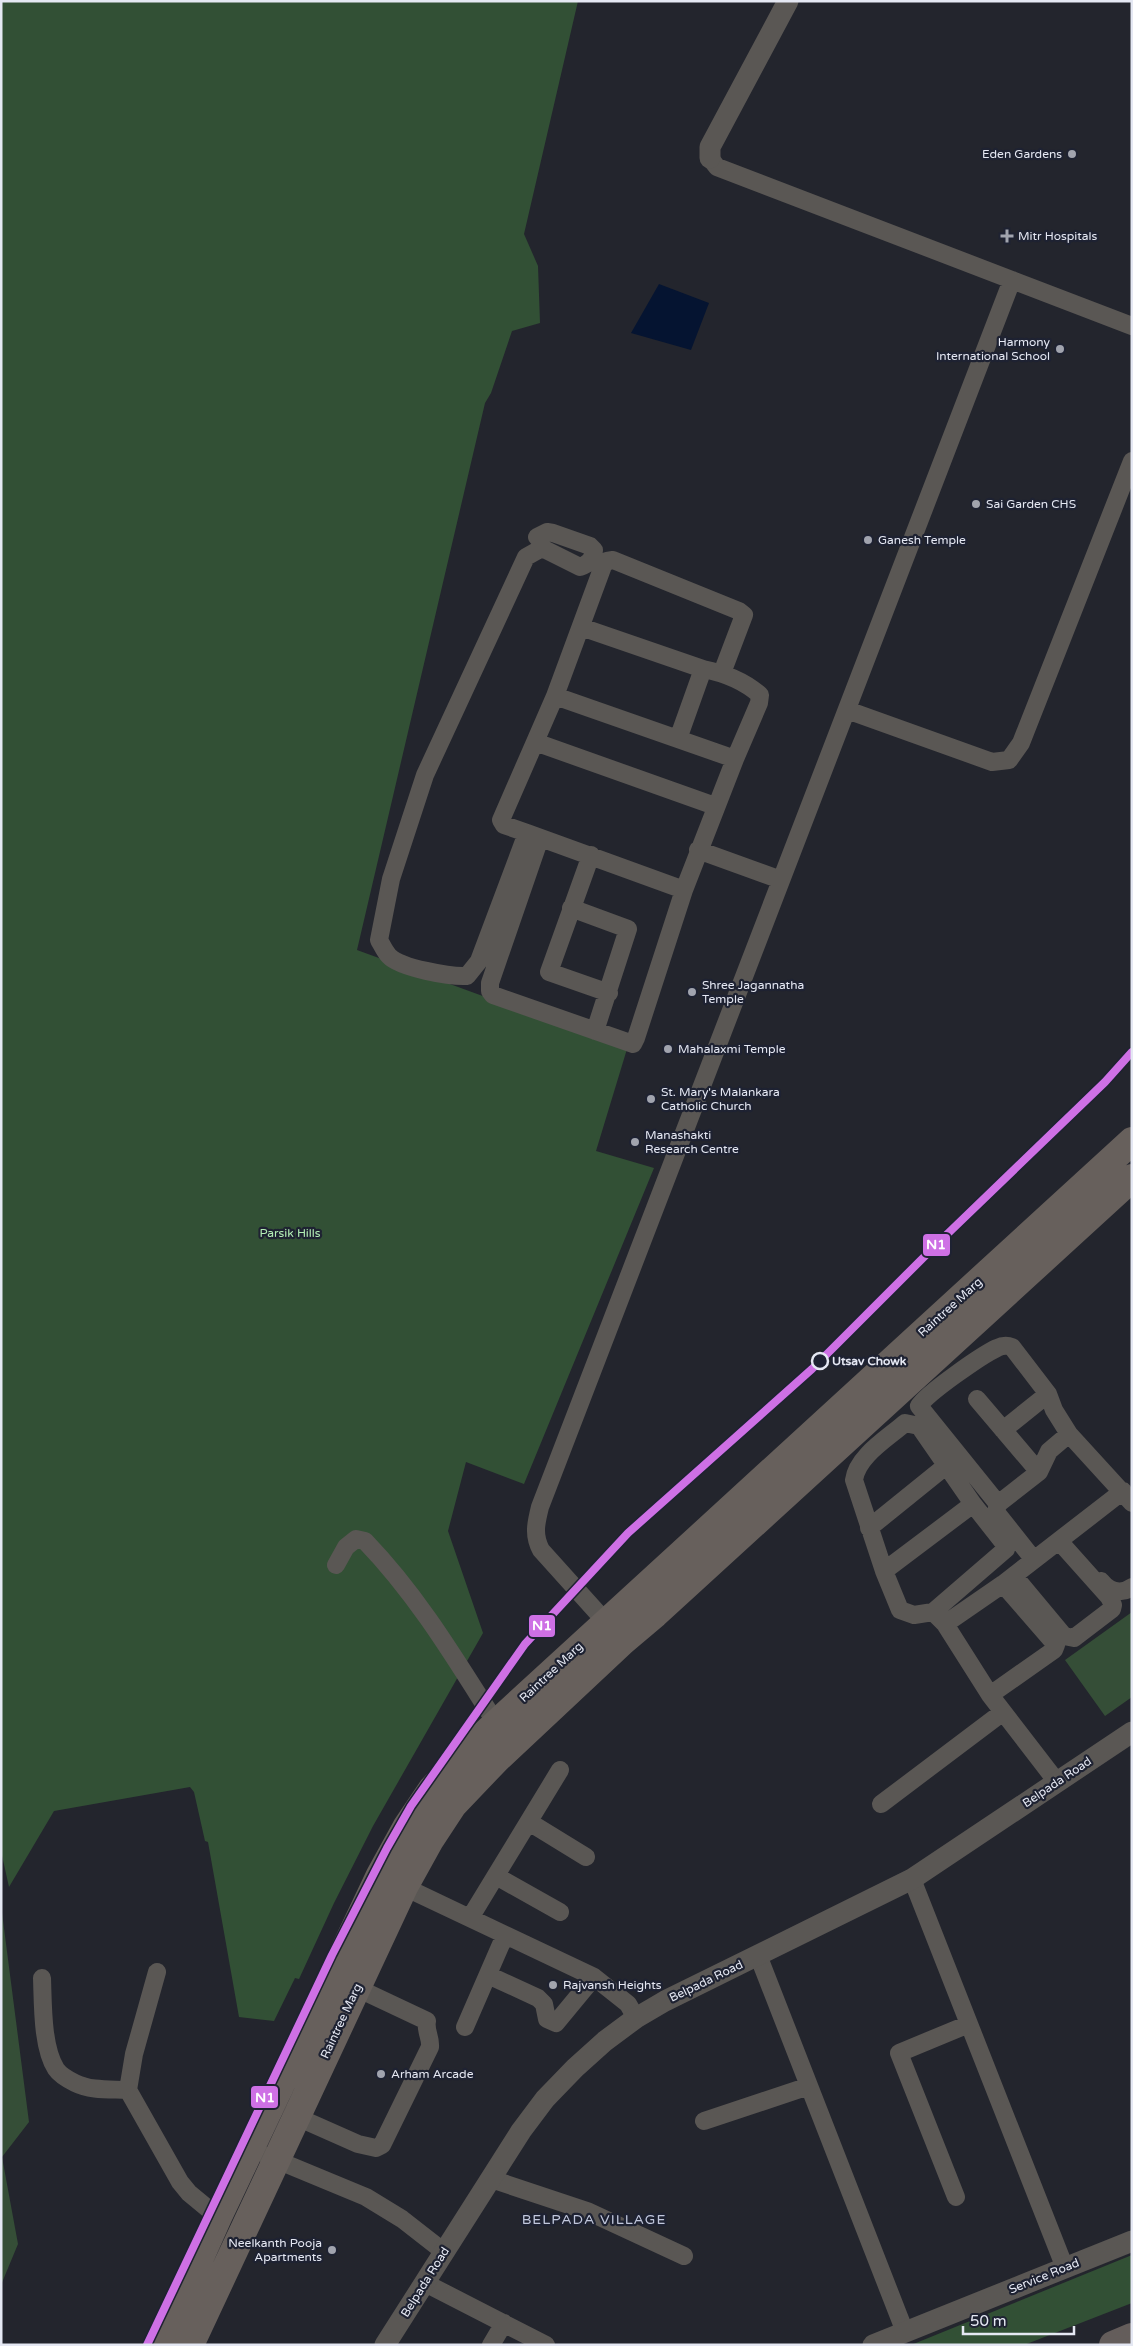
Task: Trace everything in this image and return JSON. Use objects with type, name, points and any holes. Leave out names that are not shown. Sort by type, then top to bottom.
[{"type":"highway","points":[[1113,2345],[1132,2337]]},
{"type":"main road","name":"Raintree Marg","points":[[161,2345],[250,2149],[392,1881],[430,1840],[453,1805],[614,1631],[1132,1141]]},
{"type":"main road","name":"Raintree Marg","points":[[190,2345],[357,1988],[392,1881],[407,1826],[432,1789],[496,1724],[614,1631],[655,1614],[1132,1178]]},
{"type":"street","points":[[788,1],[710,147],[710,158],[717,167],[1132,326]]},
{"type":"street","points":[[614,1631],[541,1550],[536,1537],[536,1520],[1012,280]]},
{"type":"street","points":[[847,710],[992,762],[1008,760],[1022,743],[1132,462]]},
{"type":"street","points":[[534,836],[479,961],[467,976],[457,976],[413,967],[390,957],[379,940],[400,851],[426,775],[526,557],[542,548],[580,567],[587,564],[593,557],[594,550],[590,546],[562,536],[547,532],[537,537]]},
{"type":"street","points":[[684,890],[591,855],[504,826],[502,820],[554,696],[603,566],[607,561],[613,560],[739,611],[744,615],[722,673]]},
{"type":"street","points":[[534,836],[490,983],[490,991],[493,995],[633,1044],[698,850],[734,759],[759,703],[760,695],[752,688],[722,673],[703,670],[581,627]]},
{"type":"street","points":[[678,739],[703,670]]},
{"type":"street","points":[[554,696],[734,759]]},
{"type":"street","points":[[534,742],[715,806]]},
{"type":"street","points":[[698,850],[781,880]]},
{"type":"street","points":[[591,855],[549,972],[608,993]]},
{"type":"street","points":[[571,908],[628,929],[595,1031]]},
{"type":"street","points":[[939,1618],[1003,1552],[1006,1546],[973,1504],[919,1426],[905,1423],[859,1463],[854,1474],[854,1480],[869,1528],[900,1610],[914,1615],[939,1618],[1012,1577],[1061,1539],[1127,1497],[1069,1434],[1054,1410],[1048,1394],[1012,1347],[1006,1345],[998,1347],[957,1374],[919,1406],[998,1504]]},
{"type":"street","points":[[1003,1430],[1048,1394]]},
{"type":"street","points":[[977,1399],[1039,1472]]},
{"type":"street","points":[[1034,1560],[996,1512],[998,1504],[1039,1472],[1049,1451],[1069,1434]]},
{"type":"street","points":[[869,1528],[947,1465]]},
{"type":"street","points":[[884,1570],[973,1504]]},
{"type":"street","points":[[336,1565],[346,1547],[356,1539],[365,1541],[413,1597],[445,1640],[496,1724]]},
{"type":"street","points":[[1012,1577],[1064,1636],[1074,1638],[1112,1609],[1113,1605],[1109,1597],[1061,1539]]},
{"type":"street","points":[[1061,1539],[1107,1588],[1122,1591],[1132,1587]]},
{"type":"street","points":[[881,1804],[1054,1650],[1056,1645],[1012,1577],[1003,1552]]},
{"type":"street","points":[[939,1618],[996,1702],[1058,1782]]},
{"type":"street","points":[[996,1702],[1011,1689]]},
{"type":"street","name":"Belpada Road","points":[[385,2345],[521,2131],[546,2099],[605,2041],[636,2018],[666,2000],[912,1879],[1132,1732]]},
{"type":"street","points":[[470,1918],[560,1770]]},
{"type":"street","points":[[529,1822],[586,1857]]},
{"type":"street","points":[[496,1876],[560,1912]]},
{"type":"street","points":[[912,1879],[1065,2268]]},
{"type":"street","points":[[392,1881],[594,1977],[616,1992],[628,2004],[636,2018]]},
{"type":"street","points":[[466,2027],[505,1935]]},
{"type":"street","points":[[758,1956],[905,2332]]},
{"type":"street","points":[[157,1972],[134,2054],[128,2090],[180,2182],[218,2218]]},
{"type":"street","points":[[488,1975],[538,1998],[544,2004],[547,2019],[556,2023],[594,1977]]},
{"type":"street","points":[[42,1978],[44,2018],[51,2060],[57,2072],[75,2084],[94,2088],[128,2090]]},
{"type":"street","points":[[297,2117],[358,2144],[376,2148],[382,2145],[430,2047],[426,2029],[427,2021],[357,1988]]},
{"type":"street","points":[[956,2197],[899,2053],[969,2024]]},
{"type":"street","points":[[704,2121],[809,2086]]},
{"type":"street","points":[[250,2149],[366,2196],[402,2219],[443,2251]]},
{"type":"street","points":[[491,2179],[587,2211],[684,2256]]},
{"type":"street","name":"Service Road","points":[[873,2345],[1132,2241]]},
{"type":"street","points":[[425,2283],[546,2345]]},
{"type":"street","points":[[491,2345],[504,2323]]},
{"type":"green space","name":"Parsik Hills","points":[[1,1],[578,1],[524,234],[538,266],[540,323],[512,331],[491,393],[485,403],[357,950],[627,1049],[596,1151],[654,1168],[524,1484],[466,1462],[448,1531],[483,1633],[373,1826],[334,1903],[299,1979],[295,1978],[274,2021],[239,2017],[208,1842],[205,1841],[194,1792],[190,1787],[54,1811],[9,1887],[1,1851]]},
{"type":"green space","points":[[1132,1612],[1132,1697],[1105,1716],[1065,1660]]},
{"type":"green space","points":[[1,1905],[29,2122],[2,2157],[18,2244],[1,2285]]},
{"type":"green space","points":[[1132,2255],[1132,2303],[1024,2345],[911,2345]]},
{"type":"water","points":[[659,284],[709,303],[691,350],[631,333]]},
{"type":"transit line","name":"N1","points":[[147,2345],[332,1955],[387,1848],[411,1806],[525,1644],[628,1533],[812,1369],[938,1243],[1105,1082],[1132,1052]]},
{"type":"place","name":"Eden Gardens","points":[[1072,154]]},
{"type":"place","name":"Mitr Hospitals","points":[[1007,236]]},
{"type":"place","name":"Harmony International School","points":[[1060,349]]},
{"type":"place","name":"Sai Garden CHS","points":[[976,504]]},
{"type":"place","name":"Ganesh Temple","points":[[868,540]]},
{"type":"place","name":"Shree Jagannatha Temple","points":[[692,992]]},
{"type":"place","name":"Mahalaxmi Temple","points":[[668,1049]]},
{"type":"place","name":"St. Mary's Malankara Catholic Church","points":[[651,1099]]},
{"type":"place","name":"Manashakti Research Centre","points":[[635,1142]]},
{"type":"place","name":"Utsav Chowk","points":[[820,1361]]},
{"type":"place","name":"Rajvansh Heights","points":[[553,1985]]},
{"type":"place","name":"Arham Arcade","points":[[381,2074]]},
{"type":"place","name":"Neelkanth Pooja Apartments","points":[[332,2250]]},
{"type":"district","name":"BELPADA VILLAGE","points":[[594,2219]]}]
